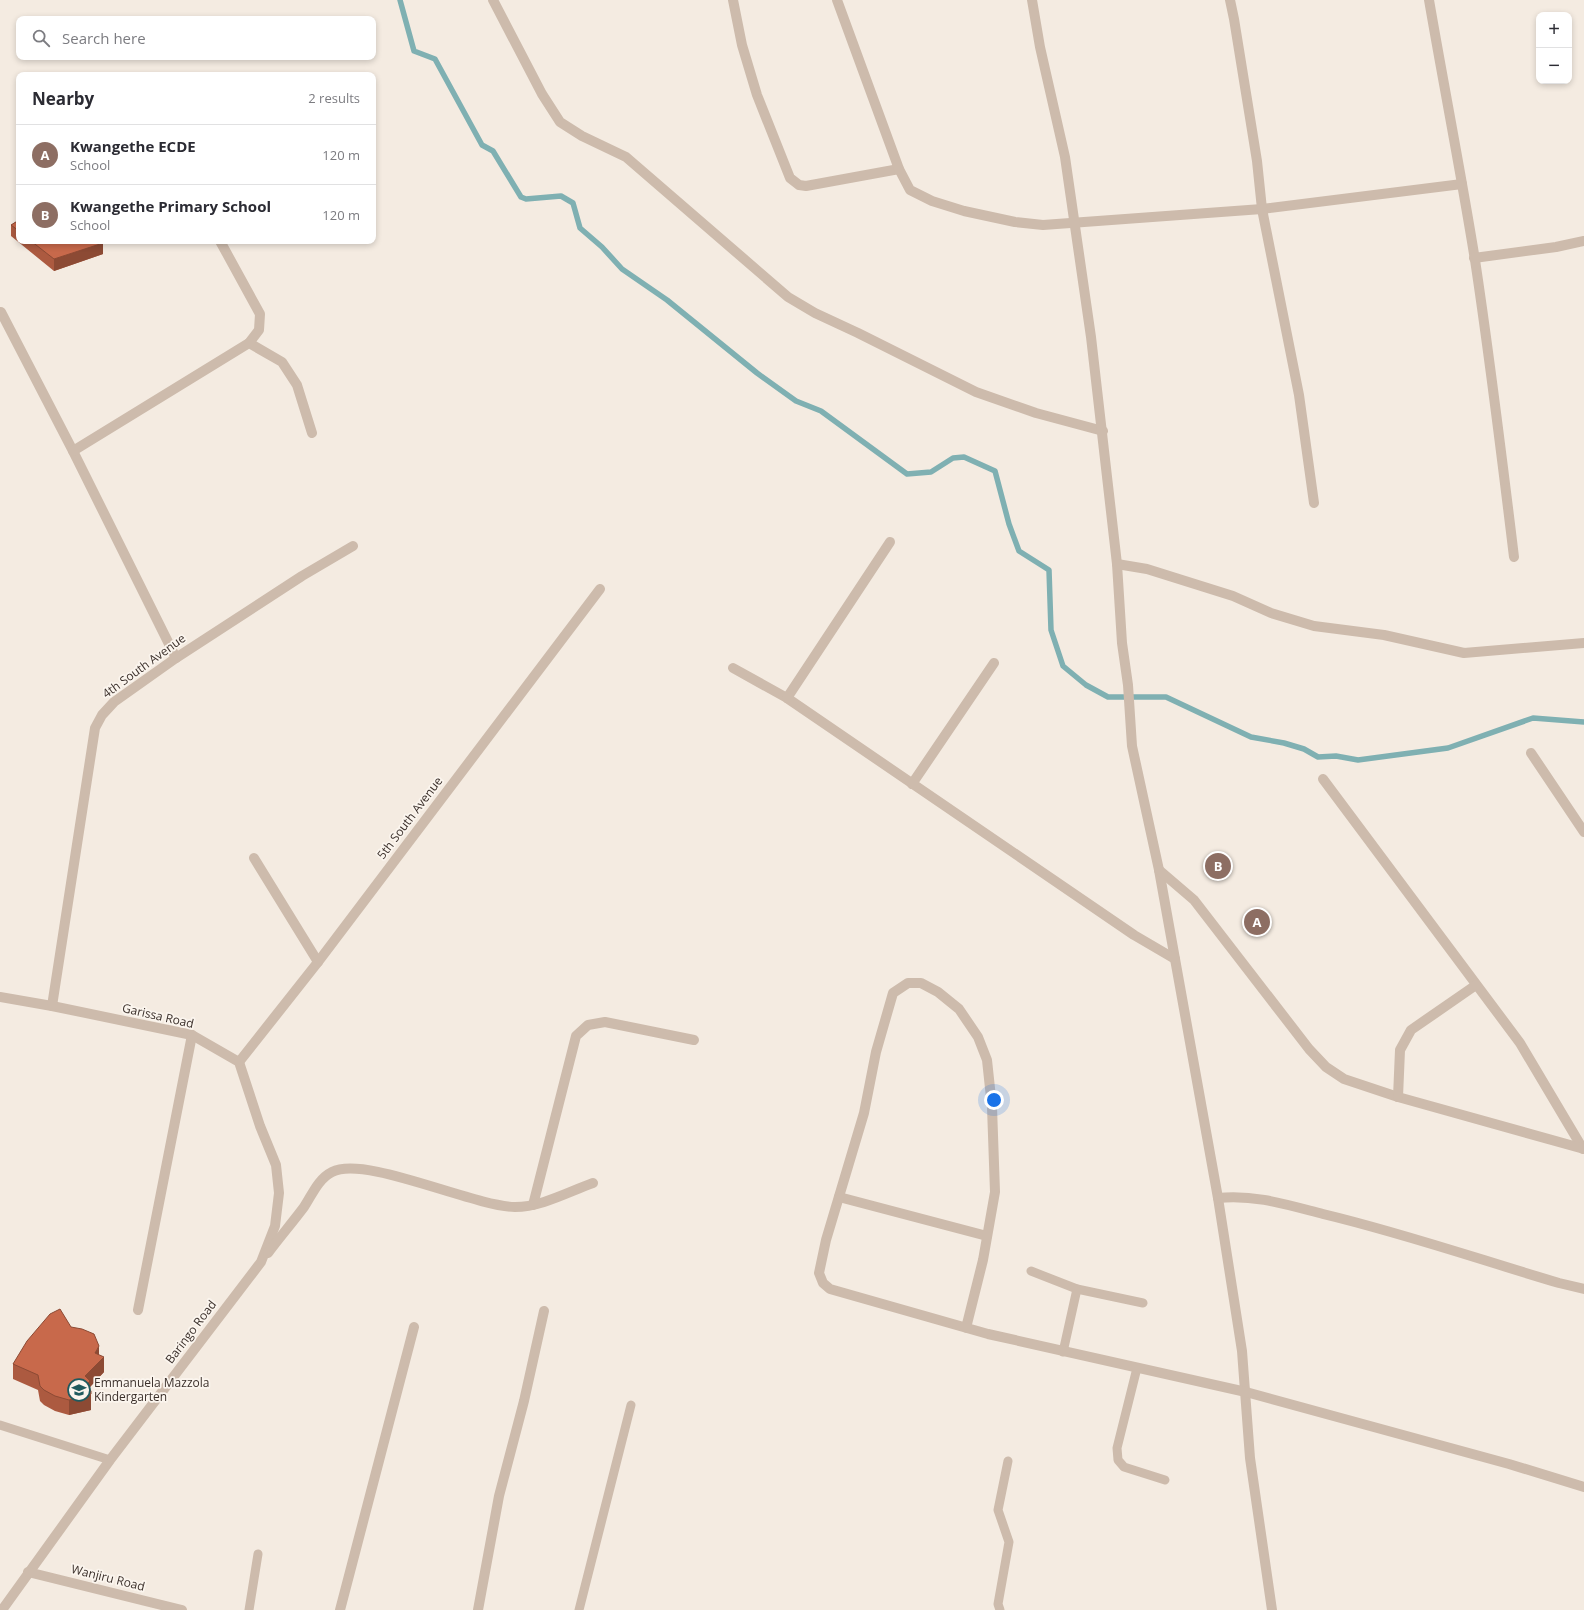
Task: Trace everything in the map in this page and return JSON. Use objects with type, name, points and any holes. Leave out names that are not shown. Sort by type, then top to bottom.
[{"type":"street","points":[[493,0],[542,94],[560,122],[582,136],[626,157],[788,297],[816,313],[976,392],[1036,413],[1103,431]]},
{"type":"street","points":[[733,0],[742,45],[757,96],[790,178],[799,185],[806,186],[899,169]]},
{"type":"street","points":[[837,0],[899,169],[910,190],[932,201],[964,211],[1015,222],[1043,225],[1075,224],[1154,216],[1262,209],[1462,184]]},
{"type":"street","points":[[1032,0],[1040,47],[1065,157],[1103,431],[1117,564],[1122,643],[1128,685],[1132,746],[1159,870],[1218,1198],[1242,1351],[1250,1458],[1272,1610]]},
{"type":"street","points":[[1230,0],[1256,154],[1262,209],[1299,395],[1314,503]]},
{"type":"street","points":[[1429,0],[1462,184],[1492,375],[1514,557]]},
{"type":"street","points":[[1474,258],[1556,247],[1584,241]]},
{"type":"street","points":[[73,452],[249,343],[259,330],[260,314],[222,244]]},
{"type":"street","points":[[0,312],[73,452],[176,658]]},
{"type":"street","points":[[249,343],[282,362],[297,385],[312,433]]},
{"type":"street","points":[[787,698],[890,542]]},
{"type":"street","name":"4th South Avenue","points":[[52,1006],[95,728],[102,714],[114,702],[176,658],[302,576],[353,546]]},
{"type":"street","points":[[1117,564],[1146,569],[1219,592],[1271,613],[1314,626],[1384,635],[1464,653],[1584,643]]},
{"type":"street","name":"5th South Avenue","points":[[239,1062],[318,962],[600,589]]},
{"type":"street","points":[[912,784],[994,663]]},
{"type":"street","points":[[733,668],[787,698],[1134,935],[1175,959]]},
{"type":"street","points":[[1531,753],[1584,832]]},
{"type":"street","points":[[1323,779],[1520,1043],[1584,1149]]},
{"type":"street","points":[[254,858],[318,962]]},
{"type":"street","points":[[1159,870],[1194,900],[1309,1049],[1326,1067],[1344,1079],[1398,1097],[1584,1149]]},
{"type":"street","points":[[966,1328],[983,1260],[995,1192],[992,1107],[988,1060],[978,1037],[959,1009],[938,992],[921,983],[908,983],[893,993],[876,1052],[864,1112],[826,1240],[819,1273],[823,1283],[830,1289],[966,1328],[1064,1352],[1246,1392],[1509,1464],[1584,1487]]},
{"type":"street","points":[[1398,1097],[1400,1050],[1411,1030],[1476,985]]},
{"type":"street","name":"Garissa Road","points":[[0,997],[52,1006],[192,1035],[239,1062]]},
{"type":"street","points":[[533,1206],[576,1036],[588,1025],[605,1022],[694,1040]]},
{"type":"street","points":[[138,1310],[192,1035]]},
{"type":"street","name":"Baringo Road","points":[[2,1610],[110,1460],[261,1262],[275,1226],[279,1193],[276,1165],[260,1126],[239,1062]]},
{"type":"street","points":[[261,1262],[304,1207],[323,1178],[333,1171],[346,1169],[376,1171],[474,1198],[514,1207],[533,1206],[593,1184]]},
{"type":"street","points":[[1218,1198],[1236,1196],[1262,1199],[1365,1224],[1559,1283],[1584,1289]]},
{"type":"street","points":[[839,1197],[987,1236]]},
{"type":"street","points":[[478,1610],[499,1496],[524,1402],[544,1311]]},
{"type":"street","points":[[340,1610],[414,1327]]},
{"type":"street","name":"Wanjiru Road","points":[[28,1572],[152,1607],[182,1610]]},
{"type":"lane","points":[[1031,1271],[1077,1288],[1144,1303]]},
{"type":"lane","points":[[1064,1352],[1077,1288]]},
{"type":"lane","points":[[1137,1368],[1117,1448],[1117,1457],[1124,1467],[1165,1480]]},
{"type":"lane","points":[[579,1610],[631,1405]]},
{"type":"lane","points":[[0,1425],[110,1460]]},
{"type":"lane","points":[[1000,1610],[998,1604],[1009,1542],[998,1510],[1008,1461]]},
{"type":"lane","points":[[249,1610],[258,1554]]},
{"type":"building","points":[[16,222],[16,229],[11,225]]},
{"type":"building","points":[[35,244],[100,244],[54,259]]},
{"type":"building","points":[[60,1309],[71,1327],[82,1329],[94,1334],[99,1346],[95,1353],[104,1357],[85,1376],[90,1381],[86,1385],[91,1391],[91,1394],[69,1400],[55,1396],[44,1390],[40,1386],[38,1375],[13,1364],[27,1341],[50,1314]]},
{"type":"waterway","points":[[400,0],[414,51],[435,59],[482,145],[493,151],[521,197],[526,199],[561,196],[573,203],[580,228],[602,247],[622,269],[667,300],[757,373],[796,401],[821,411],[907,474],[931,472],[953,458],[964,457],[995,471],[1009,524],[1019,551],[1049,570],[1051,630],[1063,666],[1086,685],[1108,697],[1166,697],[1251,737],[1284,743],[1304,749],[1318,757],[1336,756],[1358,760],[1448,748],[1533,718],[1584,722]]},
{"type":"place","name":"Kwangethe Primary School","points":[[1218,866]]},
{"type":"place","name":"Kwangethe ECDE","points":[[1257,922]]},
{"type":"place","name":"Emmanuela Mazzola Kindergarten","points":[[79,1390]]}]
